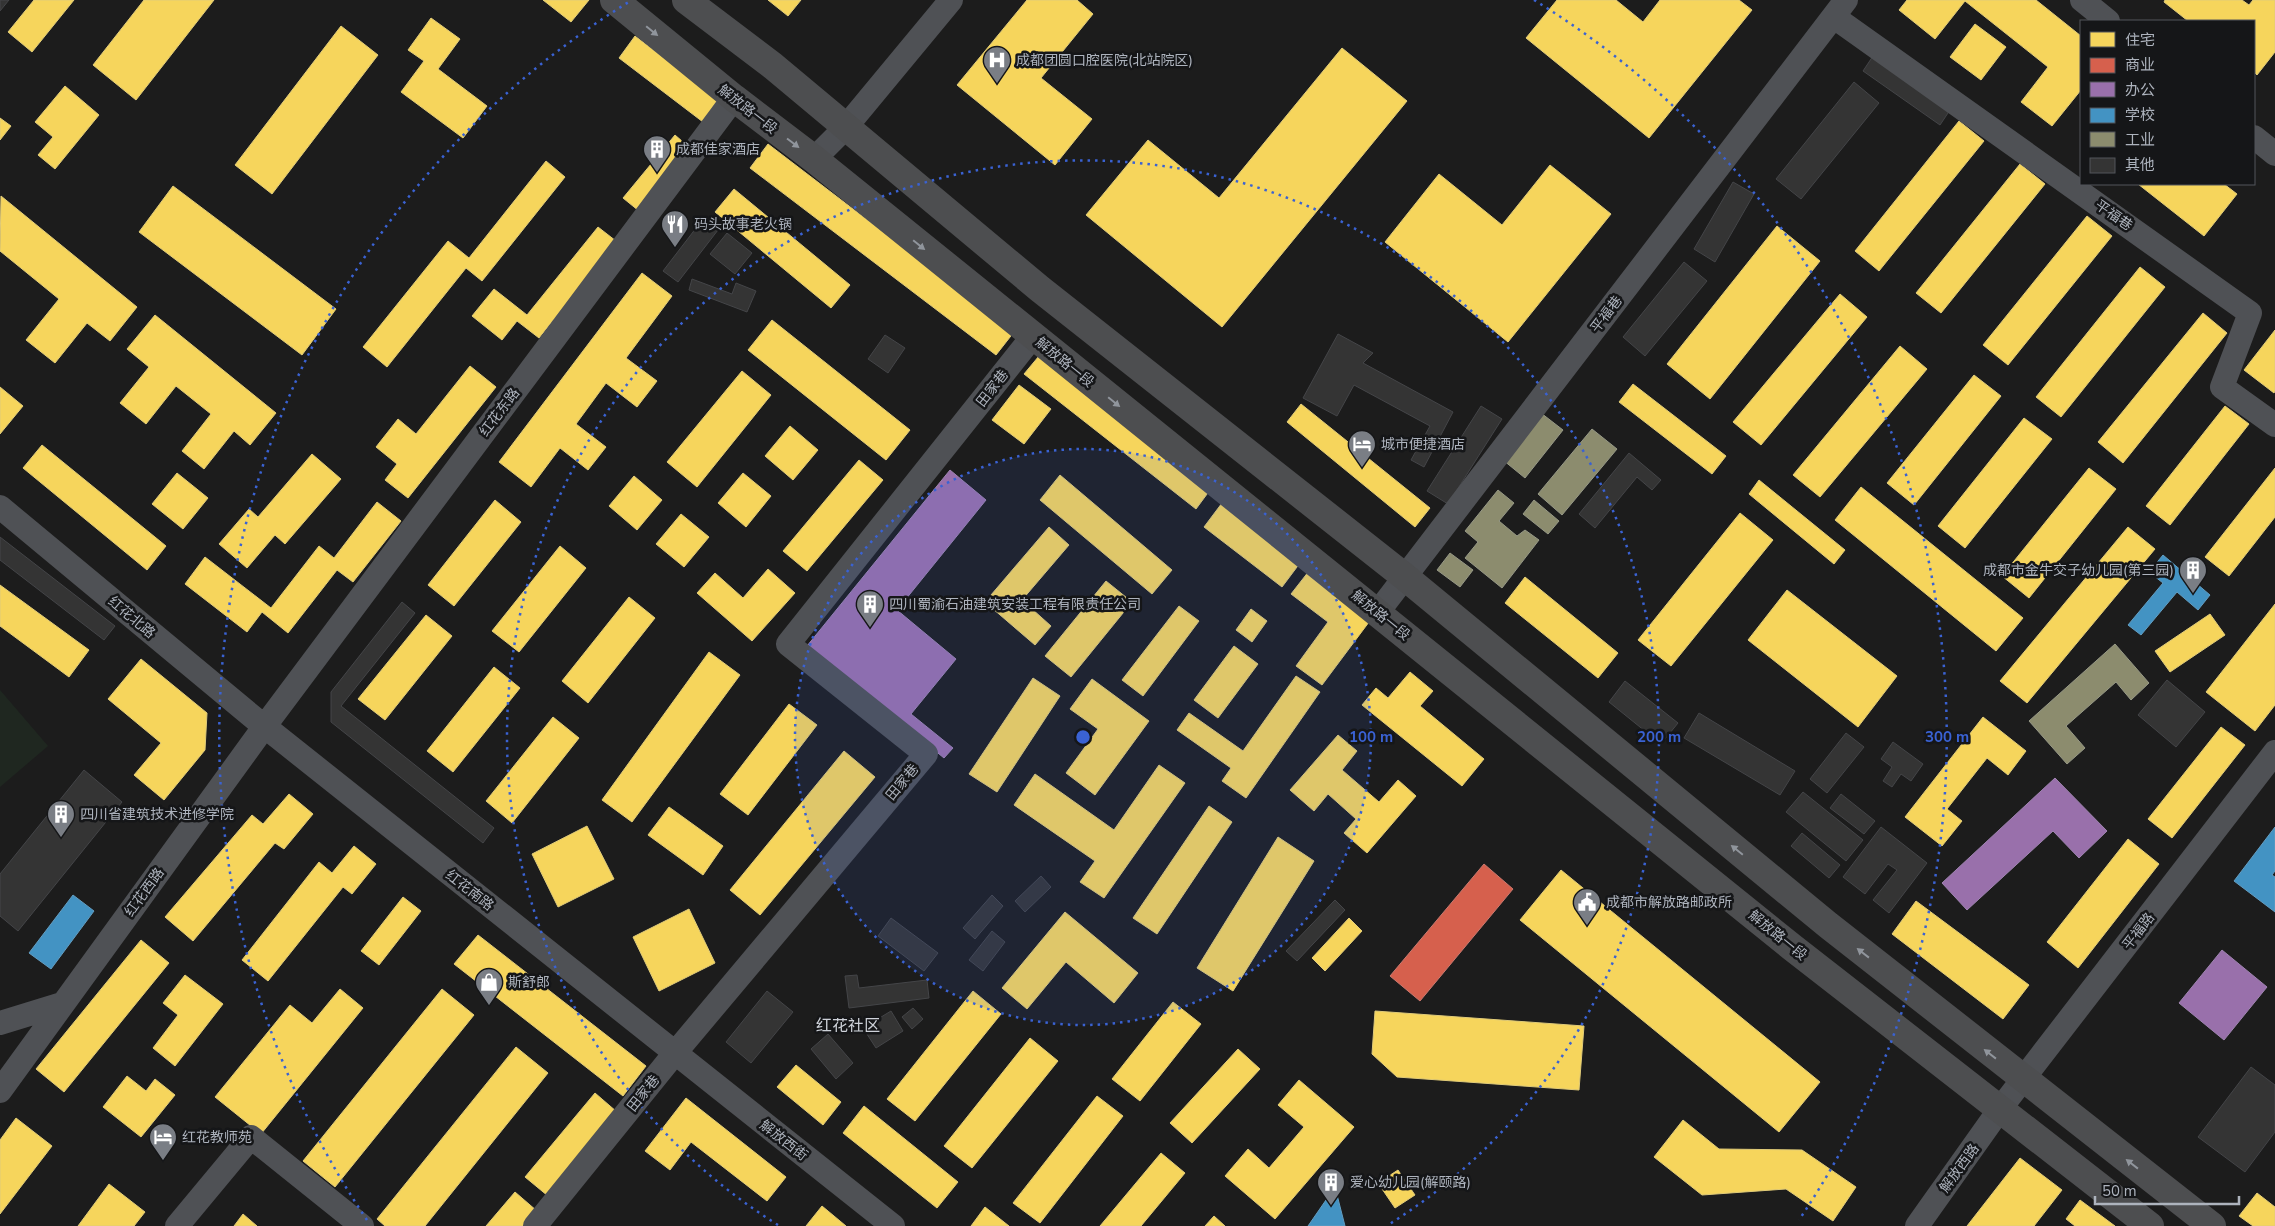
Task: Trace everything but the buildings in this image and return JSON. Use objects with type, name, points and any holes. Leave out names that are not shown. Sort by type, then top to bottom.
[{"type":"main road","name":"解放路一段","points":[[614,0],[1378,612],[1793,948],[2150,1226]]},
{"type":"main road","points":[[686,0],[773,66],[1040,289],[1405,577],[1828,925],[2023,1080],[2212,1226]]},
{"type":"street","points":[[814,159],[845,128],[951,0]]},
{"type":"street","points":[[2082,0],[2107,20]]},
{"type":"street","name":"平福巷","points":[[1378,612],[1840,8],[2250,313],[2222,387],[2275,425]]},
{"type":"street","name":"红花东路","points":[[264,727],[734,98]]},
{"type":"street","points":[[2255,138],[2275,154]]},
{"type":"street","name":"田家巷","points":[[535,1226],[675,1053],[926,754],[788,644],[1033,336]]},
{"type":"street","name":"红花北路","points":[[0,507],[264,727]]},
{"type":"street","name":"红花西路","points":[[0,1091],[264,727]]},
{"type":"street","name":"红花南路","points":[[264,727],[675,1053]]},
{"type":"street","name":"平福路","points":[[2000,1109],[2275,752]]},
{"type":"street","points":[[0,1022],[62,1004]]},
{"type":"street","name":"解放西街","points":[[675,1053],[893,1226]]},
{"type":"street","name":"解放西路","points":[[1917,1226],[2000,1109]]},
{"type":"street","points":[[177,1226],[251,1137],[362,1226]]},
{"type":"shaded area","points":[[0,690],[48,746],[0,787]]},
{"type":"place","name":"成都团圆口腔医院(北站院区)","points":[[997,84]]},
{"type":"place","name":"成都佳家酒店","points":[[657,173]]},
{"type":"place","name":"码头故事老火锅","points":[[675,248]]},
{"type":"place","name":"城市便捷酒店","points":[[1362,468]]},
{"type":"place","name":"成都市金牛交子幼儿园(第三园)","points":[[2193,594]]},
{"type":"place","name":"四川蜀渝石油建筑安装工程有限责任公司","points":[[870,628]]},
{"type":"place","name":"四川省建筑技术进修学院","points":[[61,838]]},
{"type":"place","name":"成都市解放路邮政所","points":[[1587,926]]},
{"type":"place","name":"斯舒郎","points":[[489,1006]]},
{"type":"place","name":"红花教师苑","points":[[163,1161]]},
{"type":"place","name":"爱心幼儿园(解颐路)","points":[[1331,1206]]},
{"type":"district","name":"红花社区","points":[[848,1025]]}]
